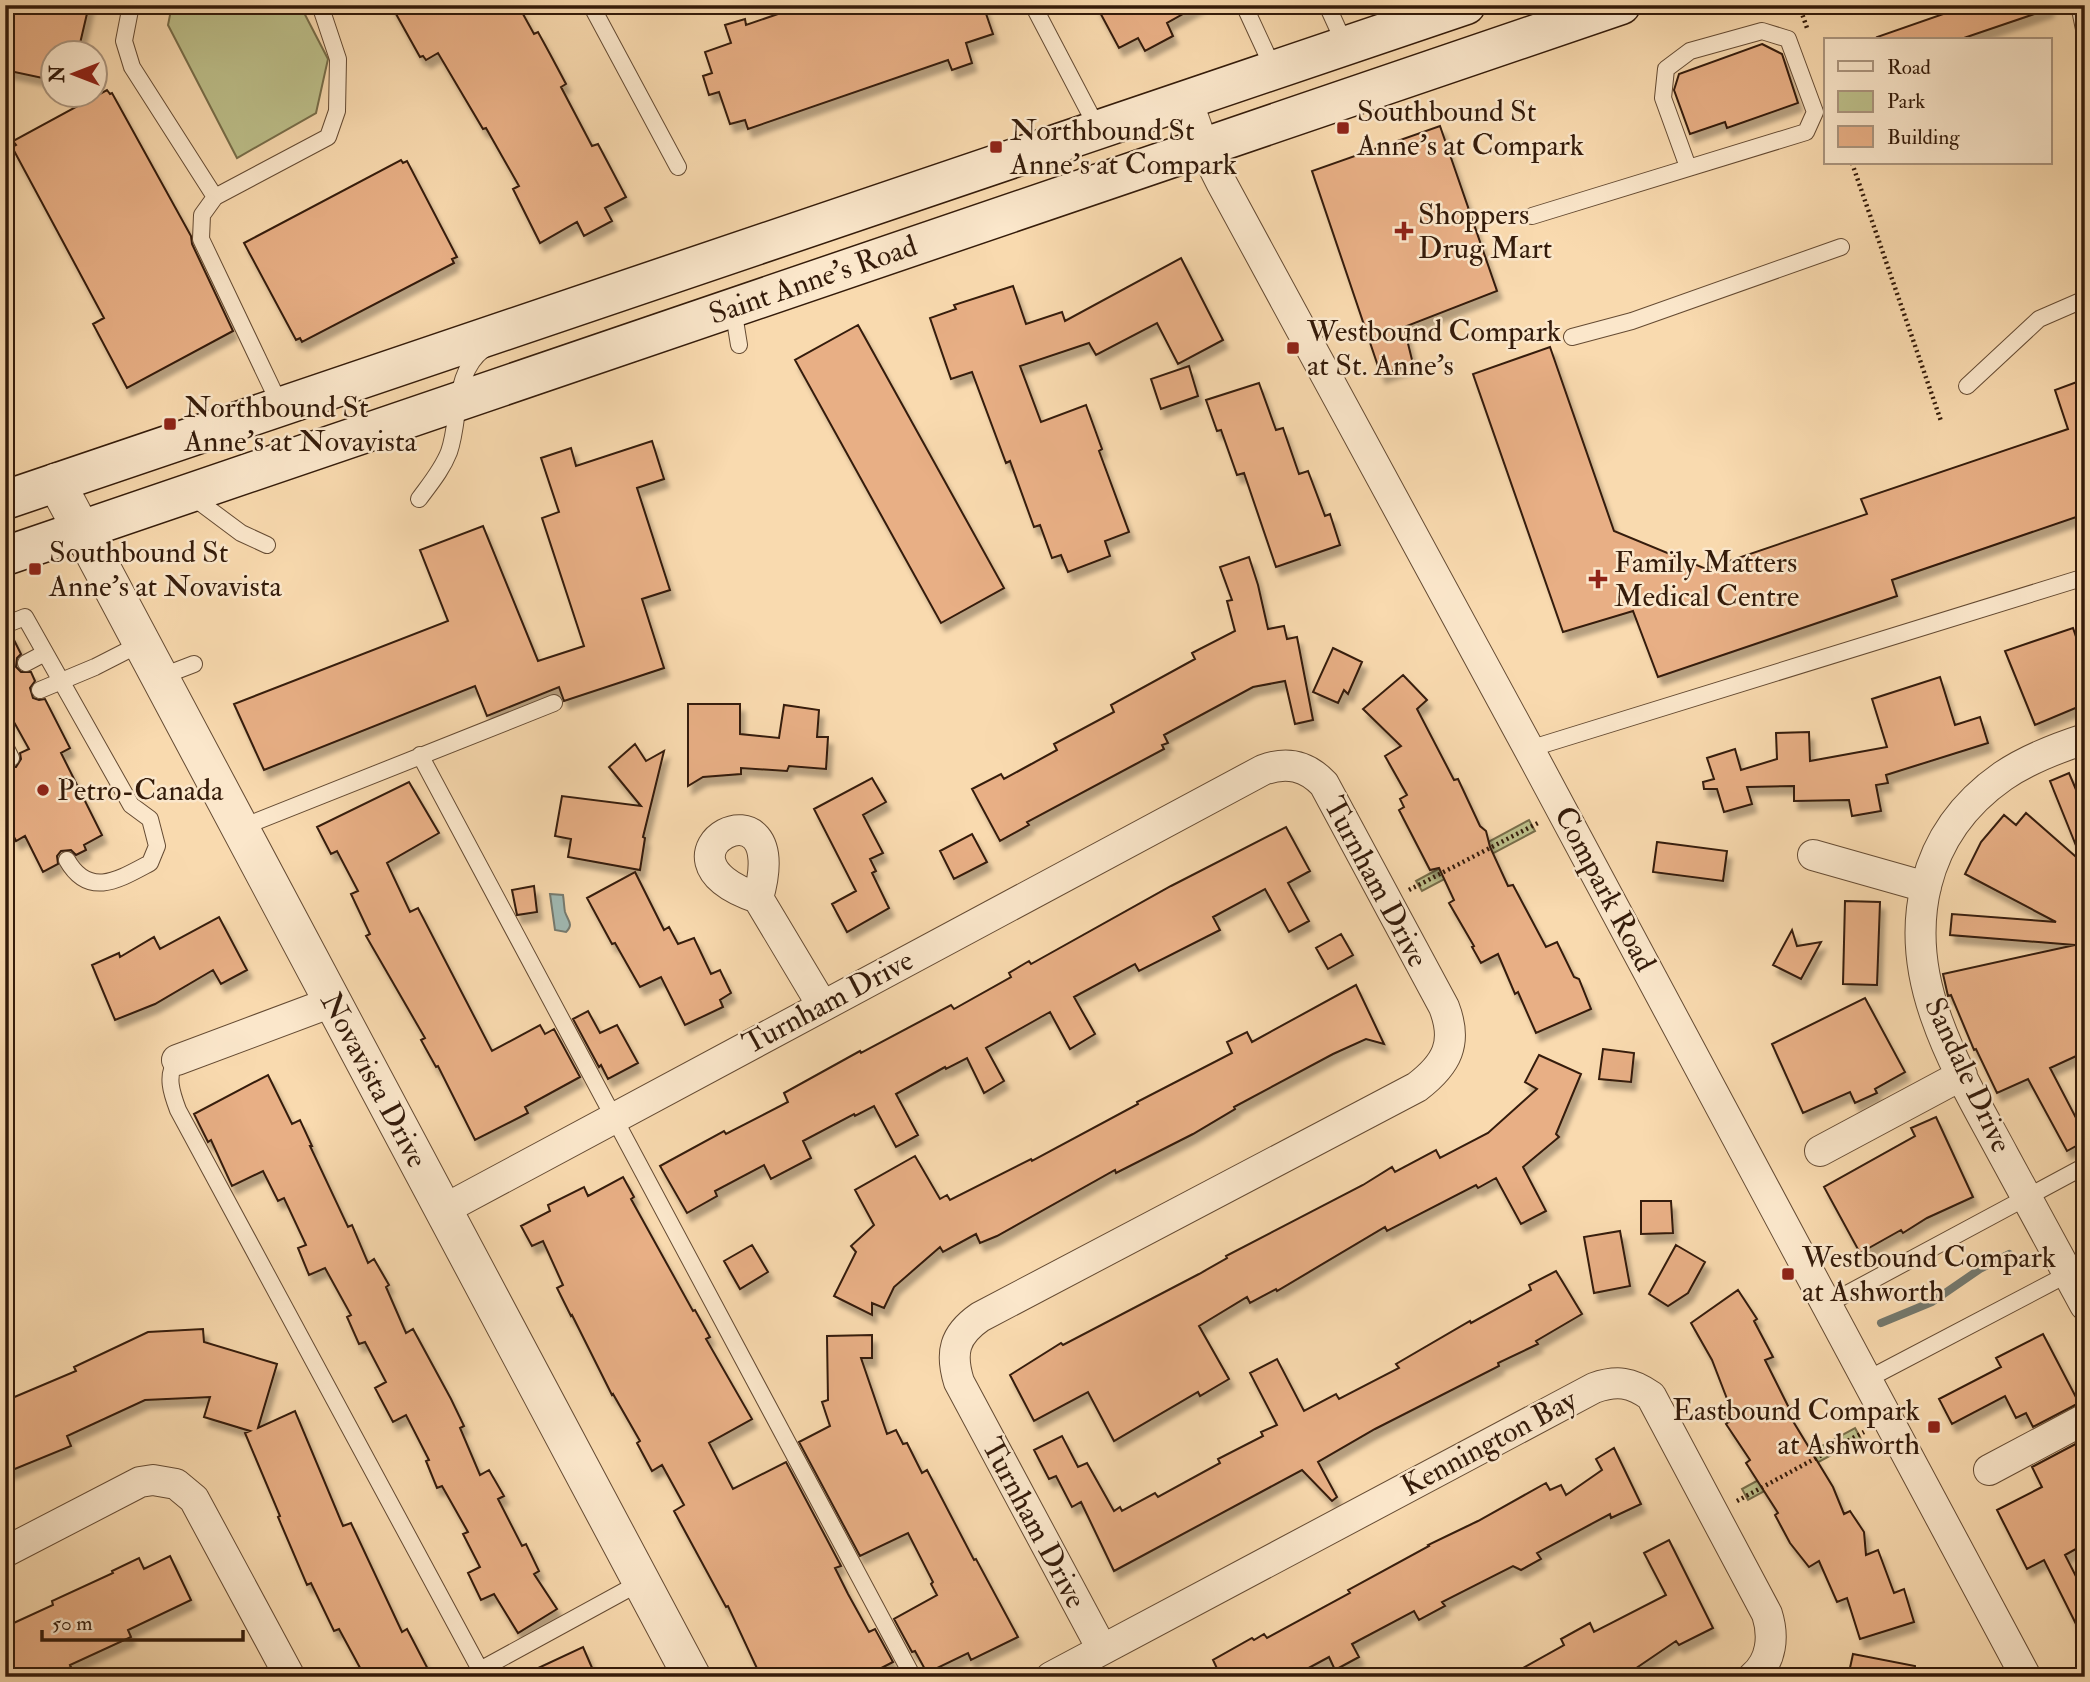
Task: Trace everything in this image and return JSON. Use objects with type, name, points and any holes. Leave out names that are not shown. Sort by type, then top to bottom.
[{"type":"main road","name":"Saint Anne's Road","points":[[5,500],[1466,5]]},
{"type":"main road","name":"Saint Anne's Road","points":[[5,556],[1621,5]]},
{"type":"main road","points":[[271,465],[281,407]]},
{"type":"street","name":"Compark Road","points":[[1187,100],[1204,148],[1221,182],[1828,1304],[2026,1677]]},
{"type":"street","name":"Novavista Drive","points":[[56,482],[692,1677]]},
{"type":"street","name":"Sandale Drive","points":[[2085,738],[2031,760],[2003,776],[1977,798],[1957,821],[1940,849],[1926,887],[1921,904],[1920,929],[1923,967],[1936,1017],[1962,1075],[2085,1305]]},
{"type":"street","name":"Turnham Drive","points":[[443,1210],[822,1005],[1274,766],[1301,767],[1314,773],[1324,784],[1444,1007],[1450,1023],[1448,1053],[1432,1076],[1405,1094],[980,1317],[962,1332],[955,1346],[954,1366],[959,1382],[1102,1649]]},
{"type":"street","points":[[1813,855],[1926,887]]},
{"type":"street","points":[[758,898],[822,1005]]},
{"type":"street","points":[[177,1060],[332,1002]]},
{"type":"street","points":[[1820,1151],[1962,1075]]},
{"type":"street","name":"Kennington Bay","points":[[1051,1677],[1550,1410],[1594,1388],[1617,1381],[1651,1396],[1767,1614],[1771,1627],[1771,1643],[1766,1661],[1753,1677]]},
{"type":"street","points":[[1989,1470],[2085,1419]]},
{"type":"street","points":[[5,1552],[129,1486],[153,1480],[176,1484],[194,1499],[290,1677]]},
{"type":"lane","points":[[131,5],[124,41],[131,67],[215,197]]},
{"type":"lane","points":[[281,407],[201,239],[202,215],[215,197],[328,137],[337,111],[338,59],[320,5]]},
{"type":"lane","points":[[591,5],[678,167]]},
{"type":"lane","points":[[1033,5],[1099,131]]},
{"type":"lane","points":[[1244,5],[1275,70]]},
{"type":"lane","points":[[1327,5],[1346,47]]},
{"type":"lane","points":[[2079,5],[2085,34]]},
{"type":"lane","points":[[1532,216],[1806,132],[1815,112],[1788,39],[1762,31],[1690,51],[1666,69],[1663,98],[1688,167]]},
{"type":"lane","points":[[1572,337],[1632,321],[1841,247]]},
{"type":"lane","points":[[1967,386],[2039,319],[2085,299]]},
{"type":"lane","points":[[733,308],[739,345]]},
{"type":"lane","points":[[419,499],[441,469],[449,451],[468,367],[477,354],[515,328]]},
{"type":"lane","points":[[187,493],[241,533],[267,545]]},
{"type":"lane","points":[[1529,749],[2085,577]]},
{"type":"lane","points":[[5,625],[25,617],[131,805],[150,819],[157,846],[150,863],[103,884],[94,884],[73,871],[67,860]]},
{"type":"lane","points":[[40,690],[142,643]]},
{"type":"lane","points":[[26,663],[45,653]]},
{"type":"lane","points":[[160,677],[194,664]]},
{"type":"lane","points":[[240,828],[554,703]]},
{"type":"lane","points":[[420,755],[913,1677]]},
{"type":"lane","points":[[177,1060],[172,1066],[170,1086],[178,1110],[482,1673],[641,1582]]},
{"type":"lane","points":[[1828,1304],[2085,1166]]},
{"type":"lane","points":[[1868,1380],[2068,1274]]},
{"type":"path","points":[[1852,164],[1941,421]]},
{"type":"path","points":[[1386,902],[1542,821]]},
{"type":"path","points":[[1714,1514],[1868,1430]]},
{"type":"green space","points":[[172,5],[300,5],[328,59],[316,113],[237,158],[168,25]]},
{"type":"green space","points":[[1529,820],[1535,831],[1422,891],[1416,881]]},
{"type":"green space","points":[[1855,1428],[1861,1439],[1748,1500],[1742,1489]]},
{"type":"water","points":[[550,894],[563,895],[570,925],[566,932],[555,930]]},
{"type":"building","points":[[5,5],[89,5],[81,38],[38,38],[38,77],[5,70]]},
{"type":"building","points":[[391,5],[518,5],[534,34],[538,32],[566,84],[561,87],[592,146],[598,144],[626,197],[605,208],[612,221],[584,236],[577,222],[540,243],[513,189],[519,186],[486,128],[483,129],[438,53],[426,60],[423,56],[420,57]]},
{"type":"building","points":[[804,5],[983,5],[993,34],[966,43],[972,63],[952,70],[948,60],[748,129],[745,120],[730,124],[719,92],[709,95],[703,76],[712,73],[705,52],[731,43],[725,25],[745,19],[746,25]]},
{"type":"building","points":[[1096,5],[1199,5],[1167,23],[1173,36],[1145,51],[1138,38],[1119,48]]},
{"type":"building","points":[[1969,5],[2049,5],[2049,9],[1964,38],[1877,37]]},
{"type":"building","points":[[1762,44],[1782,54],[1798,103],[1727,128],[1725,122],[1690,134],[1674,90],[1679,74]]},
{"type":"building","points":[[108,91],[112,93],[191,236],[192,244],[233,331],[127,388],[93,324],[104,318],[12,147],[16,145],[13,141],[74,108],[108,108]]},
{"type":"building","name":"Shoppers Drug Mart","points":[[1440,126],[1497,291],[1404,327],[1413,364],[1381,375],[1312,171]]},
{"type":"building","points":[[401,160],[403,163],[407,161],[457,257],[452,259],[454,263],[302,342],[300,338],[296,340],[244,243]]},
{"type":"building","points":[[1181,258],[1223,340],[1178,364],[1157,323],[1096,355],[1089,343],[1020,366],[1041,422],[1086,405],[1102,449],[1099,451],[1129,532],[1105,541],[1110,556],[1068,572],[1061,555],[1052,558],[1040,525],[1034,527],[1010,461],[1006,463],[972,372],[951,379],[930,318],[956,309],[954,305],[1013,286],[1026,324],[1062,312],[1065,321]]},
{"type":"building","points":[[858,325],[1004,588],[941,623],[795,360]]},
{"type":"building","points":[[1550,347],[1614,531],[1706,569],[1867,514],[1861,499],[2068,429],[2055,390],[2085,379],[2085,514],[1892,580],[1897,596],[1658,677],[1633,611],[1563,632],[1473,374]]},
{"type":"building","points":[[1189,366],[1198,396],[1161,409],[1151,379]]},
{"type":"building","points":[[1259,383],[1276,430],[1283,428],[1299,474],[1308,471],[1325,516],[1330,514],[1340,545],[1276,567],[1244,473],[1237,475],[1221,430],[1217,431],[1206,400]]},
{"type":"building","points":[[652,441],[664,479],[637,488],[670,590],[642,599],[664,668],[564,701],[559,687],[487,716],[475,686],[264,770],[234,704],[448,621],[420,550],[483,526],[538,661],[584,646],[542,518],[559,512],[541,458],[571,448],[576,466]]},
{"type":"building","points":[[1249,557],[1268,629],[1284,626],[1287,639],[1297,637],[1313,720],[1295,724],[1285,681],[1253,687],[1164,735],[1168,743],[1162,745],[1164,749],[1027,822],[1029,825],[1000,841],[972,789],[1001,774],[1004,779],[1057,750],[1054,744],[1114,712],[1111,705],[1195,659],[1192,653],[1235,631],[1227,601],[1232,600],[1220,567]]},
{"type":"building","points":[[2073,628],[2085,663],[2085,704],[2035,725],[2005,651]]},
{"type":"building","name":"Petro-Canada","points":[[11,634],[21,654],[17,658],[16,667],[21,672],[31,672],[35,681],[30,688],[33,698],[45,699],[70,748],[61,753],[102,835],[84,845],[86,850],[76,855],[71,850],[61,851],[57,856],[58,864],[43,872],[25,836],[16,841],[5,819],[5,767],[16,767],[21,759],[20,753],[29,749],[5,706],[5,635]]},
{"type":"building","points":[[1333,648],[1362,662],[1348,694],[1344,690],[1338,703],[1313,692]]},
{"type":"building","points":[[1403,675],[1427,700],[1417,709],[1454,780],[1458,779],[1480,826],[1486,831],[1490,847],[1508,886],[1513,885],[1546,947],[1557,942],[1574,977],[1579,979],[1591,1009],[1536,1033],[1498,954],[1481,963],[1449,903],[1454,900],[1439,868],[1430,870],[1399,810],[1404,807],[1400,799],[1407,795],[1385,756],[1401,746],[1363,709]]},
{"type":"building","points":[[1940,677],[1955,725],[1980,717],[1988,743],[1886,775],[1888,783],[1876,785],[1881,811],[1852,816],[1849,800],[1794,801],[1794,786],[1747,787],[1752,804],[1724,812],[1717,789],[1704,789],[1703,782],[1714,779],[1707,758],[1735,749],[1741,770],[1777,759],[1776,733],[1809,732],[1810,761],[1887,747],[1872,699]]},
{"type":"building","points":[[688,704],[740,704],[740,734],[779,738],[784,705],[819,710],[817,737],[828,737],[826,769],[789,766],[787,771],[741,768],[741,774],[703,777],[688,786]]},
{"type":"building","points":[[635,744],[646,761],[664,751],[643,837],[640,870],[568,857],[571,839],[555,836],[562,796],[641,806],[609,767]]},
{"type":"building","points":[[2069,773],[2085,811],[2085,1052],[2050,1068],[2076,1118],[2085,1113],[2085,1141],[2067,1151],[2028,1079],[1997,1093],[1976,1049],[1974,1050],[1951,995],[1948,996],[1943,974],[2075,945],[1950,935],[1952,914],[2056,922],[1965,874],[1981,842],[2004,815],[2016,825],[2026,813],[2083,863],[2050,781]]},
{"type":"building","points":[[872,778],[886,802],[863,815],[883,853],[870,859],[876,871],[872,873],[889,908],[847,932],[832,904],[856,891],[814,809]]},
{"type":"building","points":[[409,782],[439,833],[387,863],[410,912],[418,908],[492,1051],[540,1025],[545,1034],[554,1029],[580,1077],[525,1107],[528,1113],[475,1140],[438,1066],[436,1067],[421,1040],[425,1038],[366,936],[370,934],[351,894],[358,891],[337,851],[331,854],[317,827]]},
{"type":"building","points":[[1286,827],[1310,871],[1288,883],[1309,921],[1289,932],[1265,889],[1213,917],[1220,930],[1139,971],[1135,964],[1074,997],[1095,1034],[1070,1049],[1050,1012],[986,1048],[1004,1081],[984,1093],[967,1058],[896,1094],[918,1135],[896,1147],[874,1106],[803,1141],[811,1158],[771,1179],[764,1165],[715,1191],[717,1196],[687,1213],[660,1166],[724,1131],[726,1134],[788,1102],[784,1093],[860,1051],[861,1053],[951,1005],[954,1009],[1011,977],[1009,973],[1029,961],[1031,964],[1171,886]]},
{"type":"building","points":[[972,834],[987,862],[954,879],[940,851]]},
{"type":"building","points":[[1657,842],[1727,851],[1723,881],[1653,872]]},
{"type":"building","points":[[635,872],[664,930],[669,927],[678,944],[694,938],[711,974],[720,970],[731,993],[720,1000],[723,1007],[685,1025],[661,977],[640,987],[587,898]]},
{"type":"building","points":[[534,886],[537,912],[517,915],[512,890]]},
{"type":"building","points":[[1845,901],[1880,902],[1877,985],[1843,984]]},
{"type":"building","points":[[219,917],[247,970],[221,984],[213,970],[155,1004],[115,1020],[92,965],[119,953],[120,957],[154,937],[160,949]]},
{"type":"building","points":[[1792,930],[1797,946],[1821,942],[1801,979],[1773,965]]},
{"type":"building","points":[[1341,934],[1353,955],[1328,969],[1316,948]]},
{"type":"building","points":[[1356,985],[1384,1044],[1366,1039],[1333,1054],[1234,1107],[1235,1109],[1193,1134],[1116,1173],[1115,1170],[997,1236],[980,1243],[976,1234],[943,1252],[940,1247],[894,1287],[884,1308],[872,1303],[872,1315],[834,1296],[856,1252],[851,1246],[874,1225],[855,1190],[915,1156],[940,1199],[947,1195],[950,1200],[1031,1159],[1032,1161],[1232,1053],[1227,1042],[1247,1032],[1252,1042]]},
{"type":"building","points":[[1865,998],[1905,1072],[1875,1089],[1877,1093],[1855,1103],[1850,1092],[1803,1113],[1772,1044]]},
{"type":"building","points":[[588,1011],[600,1033],[617,1025],[638,1063],[608,1079],[573,1019]]},
{"type":"building","points":[[1603,1049],[1634,1053],[1631,1082],[1599,1079]]},
{"type":"building","points":[[1539,1055],[1581,1074],[1556,1134],[1559,1137],[1523,1167],[1546,1211],[1521,1224],[1496,1178],[1478,1188],[1476,1185],[1387,1231],[1385,1227],[1277,1291],[1276,1289],[1250,1303],[1247,1297],[1199,1326],[1229,1379],[1200,1396],[1198,1392],[1114,1441],[1088,1392],[1034,1421],[1010,1375],[1061,1343],[1063,1345],[1199,1274],[1227,1258],[1226,1256],[1363,1185],[1392,1167],[1395,1172],[1436,1150],[1440,1158],[1488,1133],[1537,1089],[1525,1082]]},
{"type":"building","points":[[268,1075],[292,1124],[300,1120],[348,1227],[352,1225],[368,1263],[374,1259],[389,1285],[386,1287],[406,1333],[413,1329],[451,1399],[464,1426],[460,1428],[480,1475],[489,1470],[504,1496],[498,1499],[522,1546],[526,1544],[539,1571],[534,1574],[557,1609],[518,1633],[494,1594],[481,1600],[468,1573],[480,1567],[463,1534],[468,1532],[442,1486],[437,1488],[426,1461],[429,1460],[406,1415],[393,1422],[375,1388],[386,1382],[365,1342],[359,1344],[347,1317],[351,1315],[325,1268],[309,1275],[298,1248],[306,1245],[284,1198],[278,1201],[263,1171],[232,1186],[211,1140],[208,1142],[194,1114]]},
{"type":"building","points":[[1936,1117],[1973,1197],[1927,1218],[1903,1233],[1901,1230],[1860,1253],[1824,1187],[1915,1136],[1911,1128]]},
{"type":"building","points":[[623,1177],[634,1197],[631,1199],[710,1337],[706,1339],[752,1419],[709,1443],[733,1489],[786,1462],[841,1566],[835,1568],[848,1594],[869,1632],[875,1629],[893,1662],[864,1677],[761,1677],[728,1606],[726,1607],[674,1511],[684,1505],[662,1465],[652,1471],[637,1443],[640,1441],[612,1395],[557,1288],[563,1285],[543,1241],[532,1246],[521,1226],[550,1211],[548,1205],[584,1187],[588,1196]]},
{"type":"building","points":[[1641,1201],[1671,1201],[1673,1233],[1641,1234]]},
{"type":"building","points":[[1620,1231],[1630,1286],[1594,1293],[1584,1237]]},
{"type":"building","points":[[752,1245],[768,1272],[740,1289],[724,1261]]},
{"type":"building","points":[[1676,1245],[1705,1262],[1688,1293],[1668,1306],[1649,1294]]},
{"type":"building","points":[[1556,1271],[1582,1314],[1536,1341],[1538,1344],[1498,1363],[1499,1366],[1375,1429],[1318,1462],[1337,1497],[1332,1501],[1302,1470],[1114,1571],[1081,1502],[1072,1507],[1056,1476],[1049,1479],[1034,1450],[1062,1436],[1078,1467],[1087,1463],[1114,1511],[1120,1507],[1122,1511],[1155,1493],[1158,1497],[1220,1463],[1218,1459],[1263,1436],[1261,1432],[1277,1425],[1250,1373],[1277,1359],[1304,1411],[1336,1394],[1339,1399],[1399,1368],[1396,1364],[1470,1321],[1471,1323],[1531,1290],[1529,1285]]},
{"type":"building","points":[[1738,1290],[1757,1319],[1754,1321],[1773,1357],[1765,1360],[1791,1412],[1788,1413],[1833,1487],[1844,1514],[1850,1511],[1864,1532],[1866,1555],[1878,1550],[1894,1593],[1904,1589],[1914,1622],[1860,1639],[1847,1598],[1837,1602],[1819,1561],[1809,1567],[1790,1543],[1775,1515],[1778,1513],[1746,1463],[1750,1460],[1726,1424],[1730,1421],[1722,1408],[1729,1404],[1712,1360],[1691,1323]]},
{"type":"building","points":[[203,1329],[204,1342],[277,1364],[258,1428],[295,1411],[343,1526],[351,1523],[402,1632],[407,1629],[432,1677],[365,1677],[339,1629],[334,1631],[311,1583],[307,1585],[245,1433],[250,1431],[204,1417],[210,1397],[145,1400],[67,1436],[71,1446],[5,1473],[5,1401],[76,1371],[74,1367],[148,1332]]},
{"type":"building","points":[[2043,1334],[2079,1403],[2033,1427],[2026,1413],[2016,1418],[2005,1396],[1952,1424],[1939,1399],[2001,1367],[1996,1358]]},
{"type":"building","points":[[872,1335],[872,1358],[861,1358],[887,1434],[896,1430],[903,1444],[907,1443],[922,1473],[927,1470],[1018,1637],[971,1660],[968,1653],[927,1673],[894,1619],[937,1595],[908,1533],[860,1556],[799,1442],[830,1426],[822,1402],[828,1400],[827,1336]]},
{"type":"building","points":[[2085,1439],[2085,1544],[2065,1555],[2085,1594],[2085,1642],[2044,1560],[2027,1569],[1997,1510],[2042,1487],[2032,1467]]},
{"type":"building","points":[[1614,1448],[1641,1504],[1611,1518],[1610,1514],[1537,1553],[1541,1559],[1521,1570],[1513,1566],[1442,1602],[1445,1606],[1419,1620],[1414,1611],[1352,1644],[1359,1657],[1335,1670],[1329,1657],[1292,1677],[1221,1677],[1213,1660],[1252,1638],[1254,1640],[1264,1634],[1267,1638],[1350,1593],[1348,1590],[1428,1545],[1546,1483],[1550,1490],[1561,1485],[1566,1495],[1602,1470],[1596,1459]]},
{"type":"building","points":[[1669,1540],[1713,1628],[1679,1645],[1676,1641],[1623,1677],[1507,1677],[1564,1645],[1561,1639],[1590,1623],[1594,1632],[1666,1595],[1644,1553]]},
{"type":"building","points":[[170,1556],[191,1600],[128,1630],[131,1637],[50,1677],[12,1677],[5,1663],[5,1627],[53,1605],[52,1601],[139,1558],[144,1569]]},
{"type":"building","points":[[583,1647],[596,1677],[519,1677]]},
{"type":"building","points":[[1853,1654],[1915,1666],[1914,1677],[1848,1677]]},
{"type":"waterway","points":[[2080,1226],[2085,1225]]},
{"type":"waterway","points":[[1881,1323],[1932,1302],[1980,1269],[2009,1254]]},
{"type":"place","name":"Southbound St Anne's at Compark","points":[[1343,128]]},
{"type":"place","name":"Northbound St Anne's at Compark","points":[[996,147]]},
{"type":"place","name":"Shoppers Drug Mart","points":[[1404,231]]},
{"type":"place","name":"Westbound Compark at St. Anne's","points":[[1293,348]]},
{"type":"place","name":"Northbound St Anne's at Novavista","points":[[170,424]]},
{"type":"place","name":"Southbound St Anne's at Novavista","points":[[35,569]]},
{"type":"place","name":"Family Matters Medical Centre","points":[[1598,579]]},
{"type":"place","name":"Petro-Canada","points":[[43,790]]},
{"type":"place","name":"Westbound Compark at Ashworth","points":[[1788,1274]]},
{"type":"place","name":"Eastbound Compark at Ashworth","points":[[1934,1427]]}]
